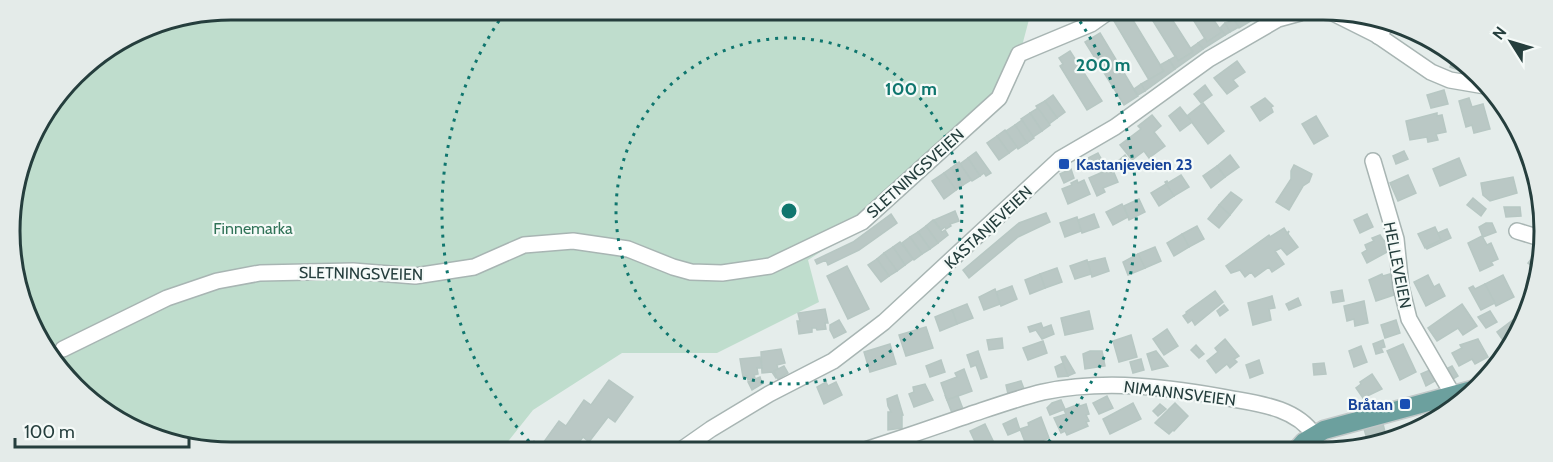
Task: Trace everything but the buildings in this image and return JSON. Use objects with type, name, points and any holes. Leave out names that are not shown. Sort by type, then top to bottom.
[{"type":"main road","points":[[1304,442],[1324,430],[1456,394]]},
{"type":"street","name":"SLETNINGSVEIEN","points":[[63,349],[167,298],[217,281],[260,273],[353,271],[415,276],[474,267],[524,245],[573,241],[628,249],[691,272],[722,273],[770,266],[862,222],[999,98],[1019,54],[1097,20]]},
{"type":"street","name":"KASTANJEVEIEN","points":[[693,442],[725,420],[833,361],[857,344],[885,322],[1060,159],[1114,128],[1209,59],[1276,20]]},
{"type":"street","points":[[1348,21],[1378,36],[1431,72],[1450,80],[1475,84]]},
{"type":"street","points":[[1378,36],[1383,29]]},
{"type":"street","name":"HELLEVEIEN","points":[[1373,161],[1395,239],[1401,287],[1409,319],[1453,395]]},
{"type":"street","points":[[1517,231],[1534,235]]},
{"type":"street","name":"NIMANNSVEIEN","points":[[889,442],[1017,399],[1044,392],[1098,386],[1144,386],[1256,403],[1291,415],[1310,428],[1314,435]]},
{"type":"green space","name":"Finnemarka","points":[[1029,20],[1010,91],[994,113],[862,225],[808,260],[819,302],[717,353],[622,353],[533,410],[508,442],[217,442],[203,441],[163,431],[137,421],[113,407],[81,381],[55,349],[41,325],[31,299],[21,259],[21,203],[27,176],[41,137],[55,113],[81,81],[113,55],[137,41],[163,31],[203,21]]},
{"type":"place","name":"Kastanjeveien 23","points":[[1064,164]]},
{"type":"place","name":"Bråtan","points":[[1405,404]]}]
